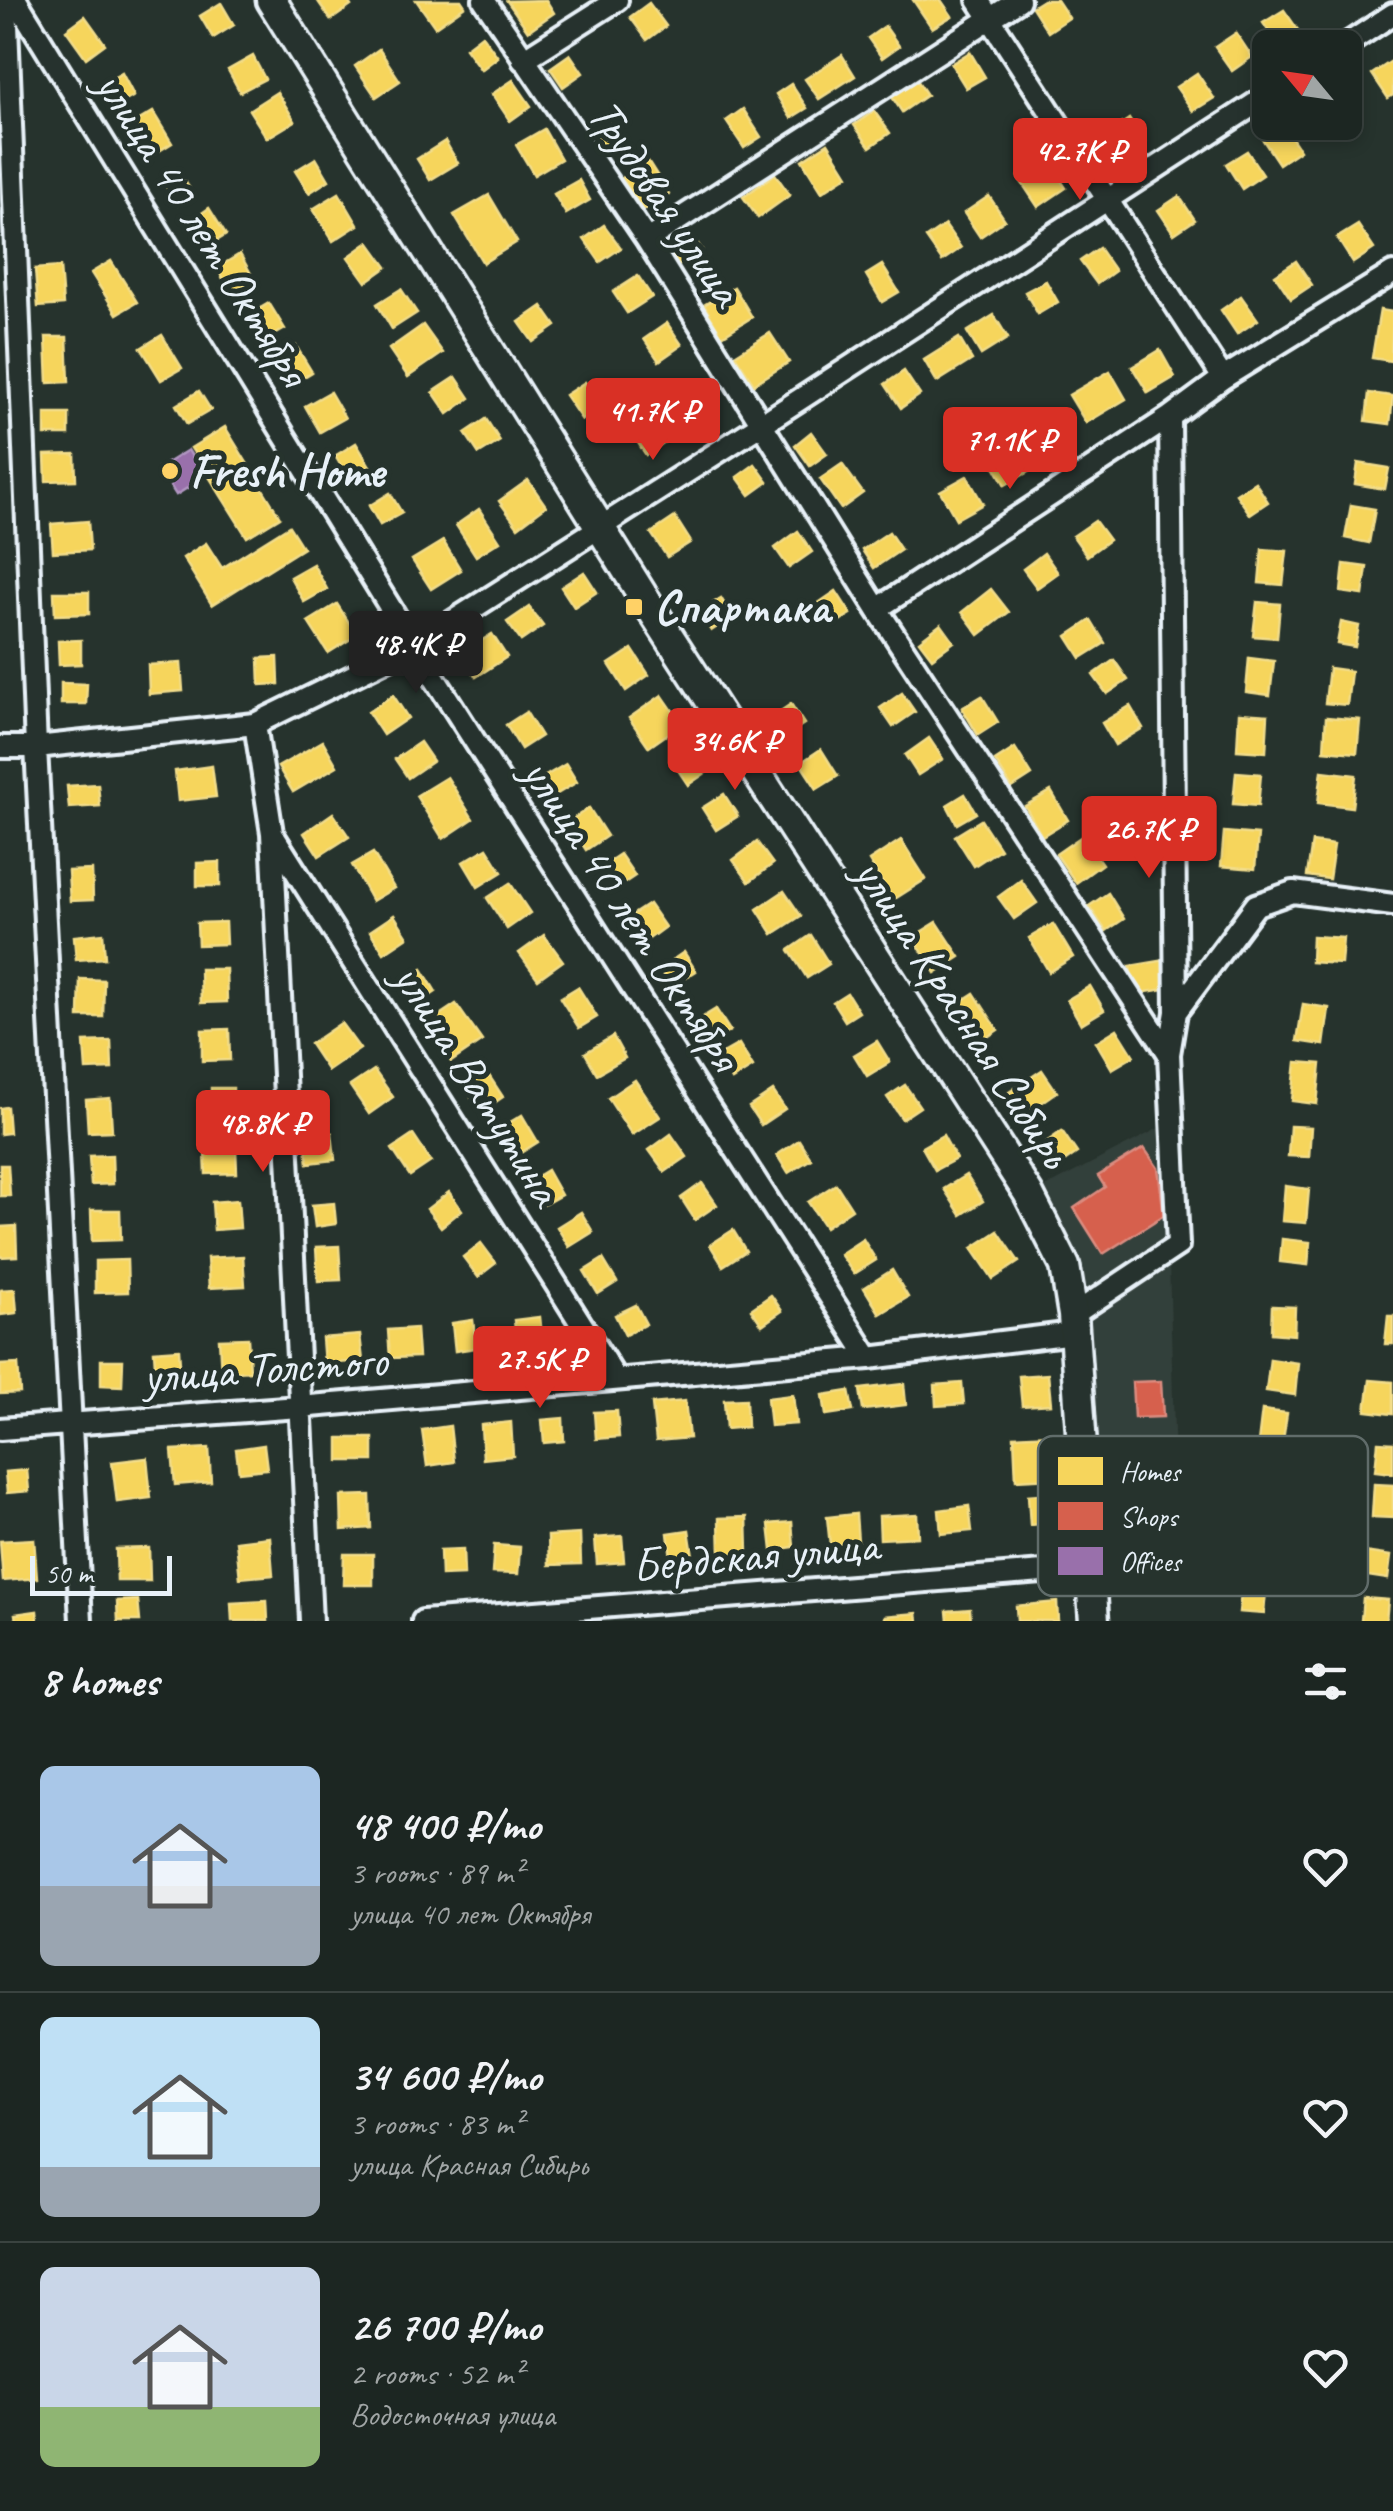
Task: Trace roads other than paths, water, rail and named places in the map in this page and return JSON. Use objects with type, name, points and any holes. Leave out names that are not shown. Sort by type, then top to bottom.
[{"type":"main road","name":"улица Красная Сибирь","points":[[271,0],[599,527],[1028,1193],[1065,1266],[1074,1324],[1082,1436]]},
{"type":"main road","name":"улица Красная Сибирь","points":[[1093,1596],[1094,1621]]},
{"type":"street","points":[[6,0],[36,746],[81,1621]]},
{"type":"street","name":"улица 40 лет Октября","points":[[16,0],[414,646],[869,1358]]},
{"type":"street","name":"Трудовая улица","points":[[484,0],[647,240],[877,609],[1169,1054]]},
{"type":"street","points":[[523,60],[616,0]]},
{"type":"street","points":[[978,0],[1223,378]]},
{"type":"street","points":[[647,240],[1020,0]]},
{"type":"street","points":[[1362,34],[1393,14]]},
{"type":"street","points":[[0,747],[255,724],[414,646],[1252,106]]},
{"type":"street","points":[[877,609],[1170,417],[1223,378],[1393,274]]},
{"type":"street","points":[[1074,1324],[1178,1245],[1169,1054],[1176,1012],[1170,417]]},
{"type":"street","points":[[255,724],[272,833],[310,1621]]},
{"type":"street","name":"улица Ватутина","points":[[272,833],[616,1378]]},
{"type":"street","points":[[1176,1012],[1256,905],[1294,892],[1393,904]]},
{"type":"street","name":"улица Толстого","points":[[0,1429],[869,1358],[1074,1324]]},
{"type":"street","name":"Бердская улица","points":[[424,1621],[1038,1572]]},
{"type":"place","name":"Fresh Home","points":[[170,471]]},
{"type":"place","name":"Спартака","points":[[634,607]]}]
